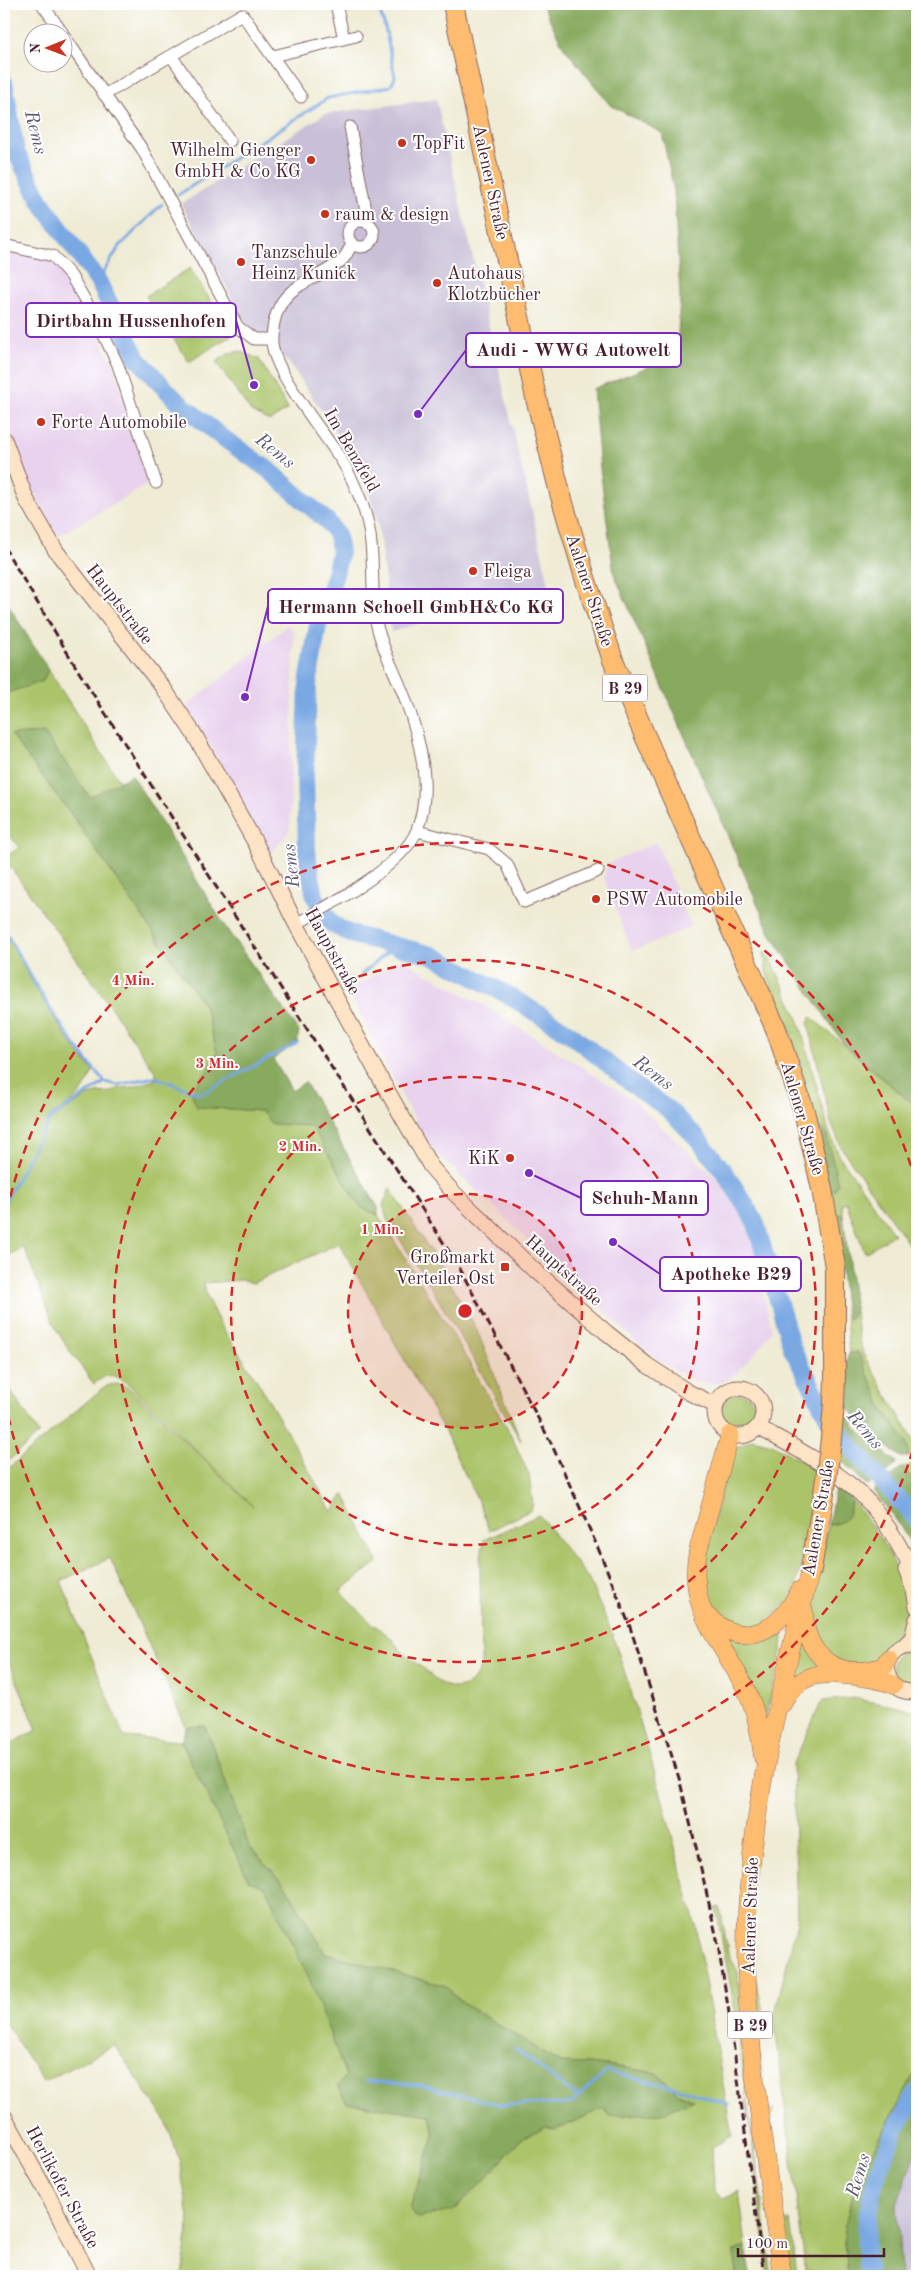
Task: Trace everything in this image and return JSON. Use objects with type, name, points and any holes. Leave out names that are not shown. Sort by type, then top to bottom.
[{"type":"highway","name":"Aalener Straße","points":[[453,4],[536,398],[560,494],[586,581],[613,660],[645,736],[776,1029],[804,1111],[822,1188],[834,1267],[835,1355],[832,1433],[811,1569]]},
{"type":"main road","points":[[730,1435],[720,1466],[695,1564],[695,1586],[704,1613],[720,1649],[751,1701],[760,1733],[764,1773]]},
{"type":"main road","points":[[704,1613],[726,1630],[738,1634],[752,1634],[765,1630],[785,1614],[811,1569]]},
{"type":"main road","name":"Aalener Straße","points":[[782,2276],[756,2077],[747,1970],[747,1912],[752,1855],[764,1773],[811,1569]]},
{"type":"main road","points":[[804,1596],[807,1633],[814,1651],[821,1659],[837,1667],[864,1670],[884,1666],[888,1659]]},
{"type":"main road","points":[[776,1716],[785,1699],[796,1686],[805,1678],[817,1674],[874,1678],[893,1685]]},
{"type":"street","points":[[42,4],[54,22]]},
{"type":"street","points":[[336,4],[344,39]]},
{"type":"street","points":[[104,96],[242,14],[301,96]]},
{"type":"street","points":[[273,56],[356,36]]},
{"type":"street","points":[[72,48],[142,149],[238,327],[254,339],[271,339],[282,301],[292,289],[343,260],[352,244],[349,231],[356,222],[363,221],[373,228],[373,240],[363,247],[352,244]]},
{"type":"street","points":[[172,57],[230,141]]},
{"type":"street","points":[[350,127],[366,211],[363,221]]},
{"type":"street","points":[[4,245],[53,256],[71,276],[96,318],[118,365],[156,483]]},
{"type":"street","name":"Im Benzfeld","points":[[271,339],[282,373],[345,466],[364,506],[371,544],[373,604],[377,627],[384,651],[405,699],[418,743],[424,775],[425,794],[417,831],[393,860],[379,873],[296,924]]},
{"type":"street","name":"Hauptstraße","points":[[4,439],[26,499],[56,551],[164,690],[194,734],[256,844],[296,924],[421,1152],[442,1180],[534,1270],[607,1333],[646,1365],[688,1392],[715,1405]]},
{"type":"street","points":[[417,831],[489,849],[507,864],[524,902],[598,871]]},
{"type":"street","points":[[732,1388],[748,1390],[754,1393],[762,1406],[763,1413],[758,1427],[746,1436],[730,1435],[719,1426],[715,1419],[715,1405],[719,1398],[732,1388]]},
{"type":"street","points":[[758,1427],[831,1470],[853,1486],[877,1514],[897,1542],[917,1579]]},
{"type":"street","points":[[831,1470],[890,1543],[910,1578],[917,1607]]},
{"type":"street","points":[[916,1692],[906,1692],[893,1685],[887,1672],[888,1659],[896,1650],[911,1646],[917,1619]]},
{"type":"street","name":"Herlikofer Straße","points":[[4,2116],[48,2193],[90,2276]]},
{"type":"shaded area","points":[[436,99],[549,584],[391,632],[378,524],[367,486],[346,447],[290,364],[246,323],[181,204],[325,114]]},
{"type":"shaded area","points":[[4,251],[50,259],[61,269],[74,288],[114,365],[148,484],[58,536],[17,456],[4,410]]},
{"type":"shaded area","points":[[288,625],[294,631],[290,827],[287,834],[269,856],[214,752],[186,706]]},
{"type":"shaded area","points":[[656,842],[691,927],[632,951],[604,878],[607,864]]},
{"type":"shaded area","points":[[401,959],[490,1009],[633,1100],[717,1179],[738,1209],[751,1237],[772,1331],[756,1352],[733,1376],[723,1382],[710,1384],[696,1382],[663,1363],[639,1344],[428,1145],[348,991]]},
{"type":"shaded area","points":[[917,2148],[917,2276],[901,2276],[897,2205]]},
{"type":"green space","points":[[542,4],[917,4],[917,1108],[843,1043],[770,933],[614,574],[600,468],[593,389],[677,355],[680,295],[674,191],[662,133],[610,105],[563,46]]},
{"type":"green space","points":[[190,268],[232,335],[189,362],[146,296]]},
{"type":"green space","points":[[239,351],[259,359],[288,409],[270,421],[251,412],[216,362],[228,354]]},
{"type":"green space","points":[[4,598],[48,669],[43,681],[4,694]]},
{"type":"green space","points":[[48,669],[120,782],[90,797],[44,733],[11,735],[71,814],[204,1005],[217,1052],[209,1068],[197,1107],[261,1111],[272,1124],[311,1125],[360,1207],[378,1215],[450,1330],[511,1435],[529,1475],[533,1504],[531,1510],[489,1531],[483,1512],[446,1434],[339,1243],[253,1283],[240,1280],[204,1283],[206,1293],[217,1318],[256,1379],[332,1512],[344,1494],[378,1562],[340,1591],[368,1620],[390,1637],[401,1651],[443,1685],[456,1688],[462,1687],[471,1682],[481,1666],[480,1561],[484,1540],[539,1515],[588,1578],[610,1628],[661,1794],[695,1924],[732,2136],[712,2147],[714,2191],[723,2198],[739,2191],[746,2246],[735,2251],[736,2276],[182,2276],[189,2218],[179,2159],[166,2121],[114,2045],[44,2082],[4,2021],[4,1747],[37,1730],[4,1650],[4,1472],[104,1387],[117,1384],[130,1389],[253,1506],[128,1384],[111,1375],[104,1377],[94,1384],[55,1327],[24,1248],[4,1257],[4,931],[56,1021],[93,1071],[80,1094],[48,1118],[49,1121],[86,1097],[96,1093],[112,1092],[119,1088],[133,1087],[157,1079],[156,1073],[100,992],[4,858],[20,847],[4,830],[4,694],[43,681]],"holes":[[[110,1558],[186,1727],[205,1726],[249,1846],[286,1886],[325,1953],[445,1986],[464,2004],[561,2063],[607,2065],[656,2073],[678,2093],[694,2100],[604,2107],[555,2130],[546,2127],[520,2140],[481,2184],[453,2211],[418,2182],[434,2136],[430,2115],[347,2102],[347,2076],[311,1983],[265,1887],[249,1881],[181,1741],[124,1737],[61,1581]]]},
{"type":"green space","points":[[44,733],[90,797],[132,775],[226,928],[299,1031],[297,1043],[273,1059],[292,1091],[305,1082],[378,1207],[378,1215],[360,1207],[311,1126],[272,1124],[261,1111],[197,1107],[191,1092],[209,1068],[217,1052],[204,1005],[71,814],[11,735]]},
{"type":"green space","points":[[764,951],[774,965],[799,1021],[829,1132],[840,1157],[894,1234],[865,1253],[846,1202],[842,1203],[843,1215],[839,1213],[835,1222],[804,1080],[788,1023],[770,983]]},
{"type":"green space","points":[[811,1017],[917,1108],[917,1256],[842,1149],[831,1123],[808,1022]]},
{"type":"green space","points":[[822,1127],[826,1133],[838,1184],[834,1191],[830,1190],[818,1134]]},
{"type":"green space","points":[[390,1188],[446,1275],[476,1328],[521,1441],[428,1282],[387,1220],[383,1205]]},
{"type":"green space","points":[[839,1213],[843,1215],[855,1311],[849,1319],[846,1315],[835,1222]]},
{"type":"green space","points":[[855,1311],[859,1340],[864,1356],[917,1446],[917,1457],[907,1457],[909,1453],[906,1441],[883,1409],[858,1352],[849,1353],[846,1315],[849,1319]]},
{"type":"green space","points":[[858,1352],[883,1409],[906,1441],[909,1453],[907,1457],[901,1457],[867,1432],[845,1402],[847,1358],[849,1353]]},
{"type":"green space","points":[[4,1380],[39,1434],[4,1465]]},
{"type":"green space","points":[[739,1394],[746,1395],[752,1399],[756,1405],[756,1419],[752,1425],[746,1429],[739,1430],[732,1429],[726,1425],[722,1419],[721,1412],[722,1405],[726,1399],[732,1395]]},
{"type":"green space","points":[[844,1410],[856,1428],[896,1462],[895,1466],[867,1486],[840,1459]]},
{"type":"green space","points":[[752,1439],[772,1444],[820,1472],[816,1505],[791,1599],[760,1626],[733,1625],[712,1609],[705,1597],[702,1563],[726,1472],[737,1447]]},
{"type":"green space","points":[[917,1463],[917,1484],[902,1468]]},
{"type":"green space","points":[[902,1468],[917,1484],[917,1554],[897,1521],[873,1491]]},
{"type":"green space","points":[[836,1485],[852,1500],[845,1518],[839,1523],[828,1525]]},
{"type":"green space","points":[[852,1500],[873,1528],[894,1563],[908,1600],[910,1617],[907,1633],[889,1647],[879,1659],[869,1664],[850,1667],[822,1652],[809,1613],[828,1525],[848,1517]]},
{"type":"green space","points":[[784,1620],[782,1649],[763,1728],[719,1638]]},
{"type":"green space","points":[[799,1633],[825,1668],[791,1684]]},
{"type":"green space","points":[[917,1652],[917,1685],[912,1687],[895,1680],[892,1663],[899,1653]]},
{"type":"green space","points":[[853,1698],[917,1711],[917,2069],[855,2184],[844,2231],[848,2276],[806,2276],[774,2017],[797,1922],[793,1764],[822,1701]]},
{"type":"green space","points":[[205,1726],[249,1846],[286,1886],[325,1953],[445,1986],[464,2004],[561,2063],[607,2065],[656,2073],[678,2093],[694,2100],[662,2113],[609,2116],[604,2108],[555,2130],[546,2127],[520,2140],[481,2184],[453,2211],[416,2218],[410,2208],[434,2136],[430,2115],[347,2103],[338,2086],[346,2076],[311,1983],[265,1887],[249,1881],[181,1741],[186,1727]]},
{"type":"green space","points":[[720,1907],[728,1952],[738,1972],[745,2080],[772,2276],[769,2276],[736,2016],[716,1908]]},
{"type":"green space","points":[[751,1961],[763,2010],[765,2039],[758,2040]]},
{"type":"green space","points":[[759,2052],[766,2111],[773,2110],[774,2114],[767,2115],[784,2222],[790,2221],[797,2276],[786,2276],[768,2146]]},
{"type":"green space","points":[[917,2069],[917,2148],[897,2205],[901,2276],[848,2276],[844,2231],[855,2184]]},
{"type":"green space","points":[[746,2246],[750,2276],[736,2276],[735,2251]]},
{"type":"waterway","points":[[178,195],[328,98],[391,86],[395,77],[385,27],[377,4]]},
{"type":"waterway","name":"Rems","points":[[4,82],[16,152],[41,202],[98,281],[137,358],[176,400],[219,435],[270,471],[328,522],[337,535],[340,552],[335,574],[318,625],[308,684],[305,774],[307,855],[315,897],[332,924],[350,934],[432,955],[506,994],[569,1033],[639,1089],[669,1110],[696,1137],[722,1169],[756,1224],[792,1348],[832,1425],[917,1520]]},
{"type":"waterway","name":"Rems","points":[[10,154],[16,152]]},
{"type":"waterway","points":[[98,281],[119,247],[162,204]]},
{"type":"waterway","points":[[4,929],[38,989],[63,1028],[105,1082]]},
{"type":"waterway","points":[[362,974],[394,946]]},
{"type":"waterway","points":[[4,1203],[50,1119],[105,1082],[117,1085],[154,1077],[201,1094],[297,1043]]},
{"type":"waterway","points":[[515,2049],[578,2097]]},
{"type":"waterway","points":[[365,2081],[419,2085],[502,2105],[570,2104],[607,2071],[689,2091],[729,2105]]},
{"type":"waterway","name":"Rems","points":[[868,2276],[866,2227],[875,2180],[893,2136],[917,2093]]},
{"type":"railway","points":[[4,547],[79,672],[459,1267],[551,1443],[598,1548],[629,1624],[679,1778],[697,1851],[717,1939],[730,2019],[764,2276]]},
{"type":"place","name":"TopFit","points":[[402,143]]},
{"type":"place","name":"Wilhelm Gienger GmbH & Co KG","points":[[311,160]]},
{"type":"place","name":"raum & design","points":[[325,214]]},
{"type":"place","name":"Tanzschule Heinz Kunick","points":[[241,262]]},
{"type":"place","name":"Autohaus Klotzbücher","points":[[437,283]]},
{"type":"place","name":"Dirtbahn Hussenhofen","points":[[254,385]]},
{"type":"place","name":"Audi - WWG Autowelt","points":[[418,414]]},
{"type":"place","name":"Forte Automobile","points":[[41,422]]},
{"type":"place","name":"Fleiga","points":[[473,571]]},
{"type":"place","name":"Hermann Schoell GmbH&Co KG","points":[[245,697]]},
{"type":"place","name":"PSW Automobile","points":[[596,899]]},
{"type":"place","name":"KiK","points":[[510,1158]]},
{"type":"place","name":"Schuh-Mann","points":[[529,1173]]},
{"type":"place","name":"Apotheke B29","points":[[613,1242]]},
{"type":"place","name":"Großmarkt Verteiler Ost","points":[[505,1267]]}]
